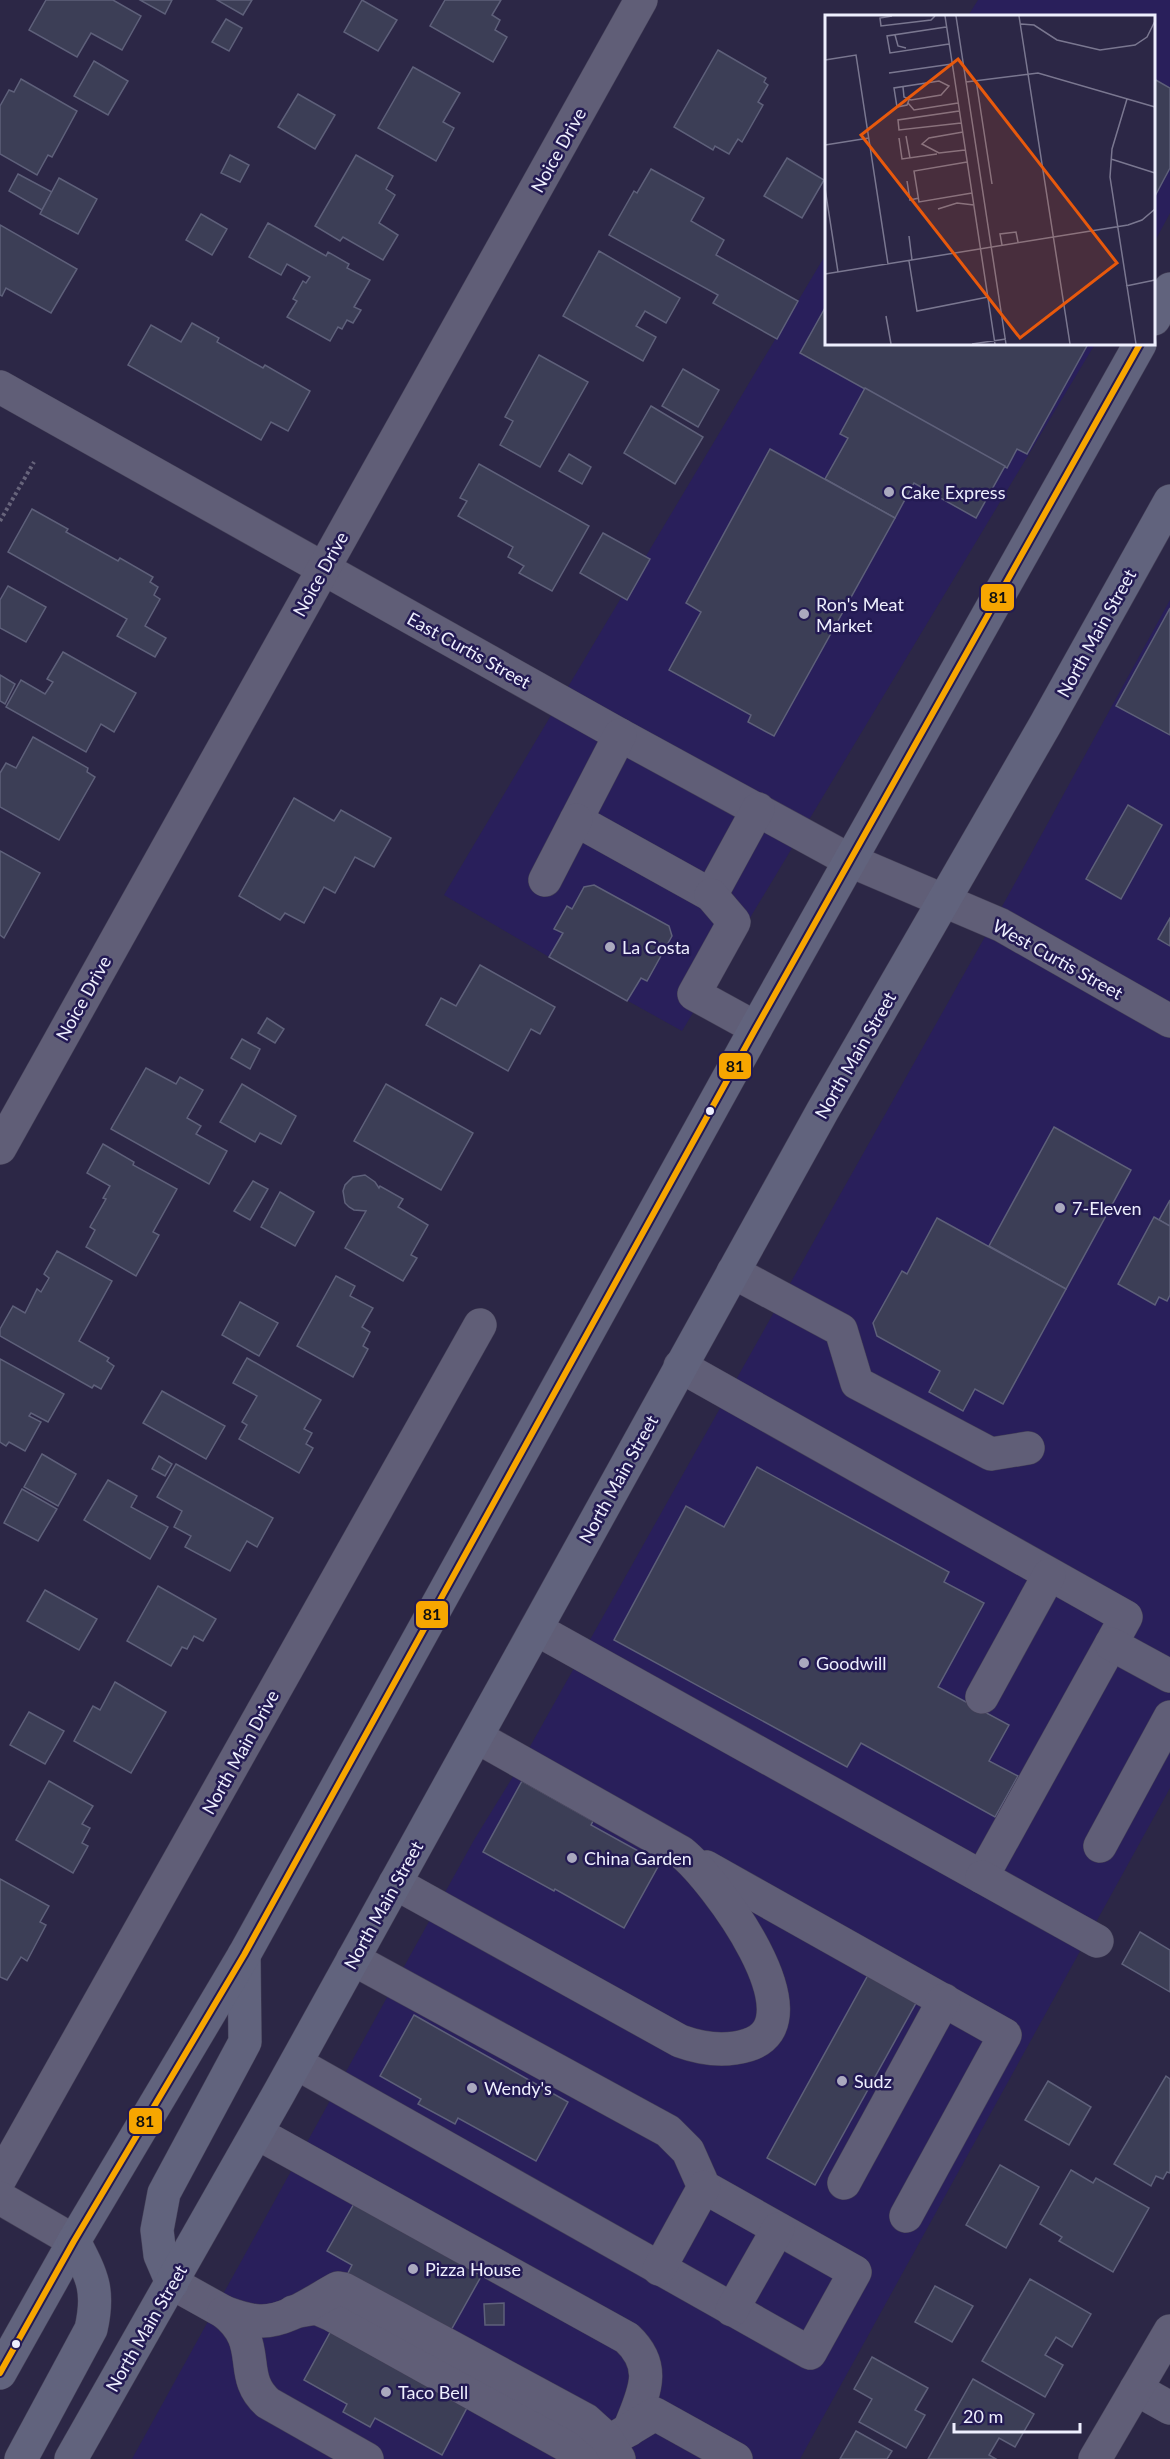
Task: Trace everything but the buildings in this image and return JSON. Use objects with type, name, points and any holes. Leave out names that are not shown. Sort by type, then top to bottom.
[{"type":"main road","points":[[1155,317],[1170,289]]},
{"type":"main road","points":[[0,2373],[74,2241],[244,1955],[756,1028],[1139,345]]},
{"type":"main road","name":"North Main Street","points":[[71,2459],[257,2133],[680,1366],[1170,502]]},
{"type":"main road","points":[[172,2283],[160,2256],[157,2230],[164,2193],[245,2042],[244,1955]]},
{"type":"main road","points":[[21,2459],[91,2329],[96,2306],[92,2274],[74,2241]]},
{"type":"street","name":"Noice Drive","points":[[0,1148],[641,0]]},
{"type":"street","name":"East Curtis Street","points":[[0,387],[620,735],[851,861],[944,900]]},
{"type":"street","points":[[545,880],[620,735]]},
{"type":"street","points":[[711,895],[758,809]]},
{"type":"street","points":[[576,820],[711,895],[734,922],[694,994],[756,1028]]},
{"type":"street","name":"West Curtis Street","points":[[944,900],[1001,925],[1170,1021]]},
{"type":"street","points":[[733,1272],[840,1330],[857,1383],[991,1454],[1028,1448]]},
{"type":"street","name":"North Main Drive","points":[[0,2180],[480,1325]]},
{"type":"street","points":[[680,1366],[1126,1617],[982,1877]]},
{"type":"street","points":[[982,1697],[1049,1575]]},
{"type":"street","points":[[536,1629],[1097,1941]]},
{"type":"street","points":[[1112,1644],[1170,1676]]},
{"type":"street","points":[[1100,1846],[1170,1717]]},
{"type":"street","points":[[477,1737],[1005,2035],[906,2216]]},
{"type":"street","points":[[395,1883],[680,2041],[706,2048],[722,2049],[737,2048],[758,2041],[770,2030],[774,2020],[773,2000],[766,1977],[736,1916],[721,1894],[681,1852]]},
{"type":"street","points":[[296,2063],[810,2353],[855,2272],[704,2187],[688,2151],[668,2131],[353,1959]]},
{"type":"street","points":[[844,2182],[944,2000]]},
{"type":"street","points":[[257,2133],[627,2337],[644,2358],[646,2369],[643,2394],[610,2447]]},
{"type":"street","points":[[659,2269],[704,2187]]},
{"type":"street","points":[[0,2198],[74,2241]]},
{"type":"street","points":[[732,2310],[778,2229]]},
{"type":"street","points":[[172,2283],[233,2319],[245,2335],[251,2357],[252,2379],[260,2396],[268,2403],[367,2459]]},
{"type":"street","points":[[224,2312],[260,2321],[276,2319],[338,2288],[344,2289],[586,2420],[610,2447]]},
{"type":"street","points":[[1095,2459],[1170,2331]]},
{"type":"street","points":[[1136,2389],[1170,2408]]},
{"type":"street","points":[[610,2447],[655,2414],[736,2459]]},
{"type":"path","points":[[0,521],[33,462]]},
{"type":"shaded area","points":[[978,0],[1170,0],[1170,213],[1155,241],[1155,15],[969,15]]},
{"type":"shaded area","points":[[825,256],[825,345],[1094,345],[682,1031],[444,895]]},
{"type":"shaded area","points":[[1170,600],[1170,1788],[800,2459],[132,2459],[474,1840],[514,1775],[1009,894]]},
{"type":"transit line","name":"81","points":[[0,2373],[74,2241],[244,1955],[756,1028],[1139,345]]},
{"type":"place","name":"Cake Express","points":[[889,492]]},
{"type":"place","name":"Ron's Meat Market","points":[[804,614]]},
{"type":"place","name":"La Costa","points":[[610,947]]},
{"type":"place","name":"7-Eleven","points":[[1060,1208]]},
{"type":"place","name":"Goodwill","points":[[804,1663]]},
{"type":"place","name":"China Garden","points":[[572,1858]]},
{"type":"place","name":"Sudz","points":[[842,2081]]},
{"type":"place","name":"Wendy's","points":[[472,2088]]},
{"type":"place","name":"Pizza House","points":[[413,2269]]},
{"type":"place","name":"Taco Bell","points":[[386,2392]]}]
